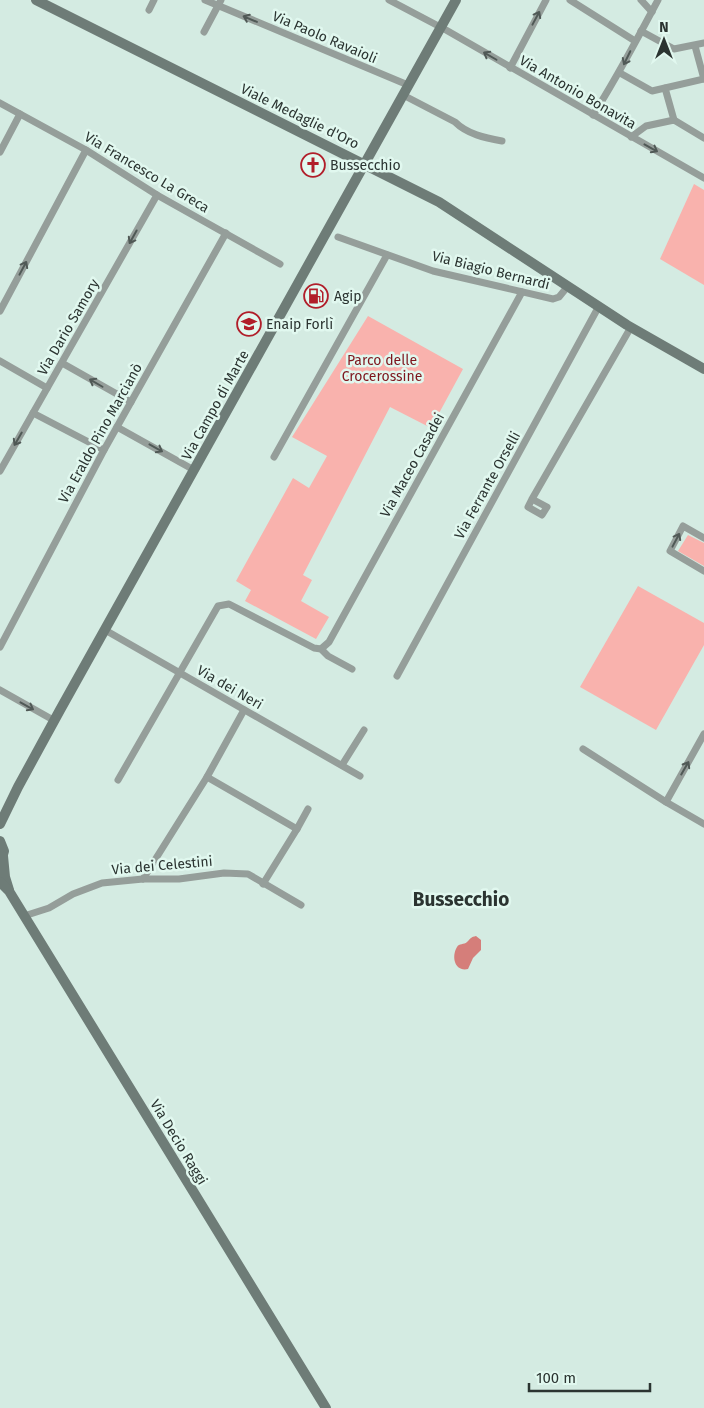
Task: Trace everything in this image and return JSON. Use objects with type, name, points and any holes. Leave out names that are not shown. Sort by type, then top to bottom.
[{"type":"main road","name":"Viale Medaglie d'Oro","points":[[36,0],[439,202],[568,286]]},
{"type":"main road","name":"Via Campo di Marte","points":[[0,824],[18,787],[456,0]]},
{"type":"main road","name":"Via Biagio Bernardi","points":[[568,286],[631,327],[704,369]]},
{"type":"main road","name":"Via Decio Raggi","points":[[0,841],[3,846],[2,859],[9,891]]},
{"type":"main road","name":"Via Decio Raggi","points":[[0,882],[9,891],[326,1408]]},
{"type":"street","points":[[148,10],[154,0]]},
{"type":"street","name":"Via Paolo Ravaioli","points":[[205,0],[219,3],[408,85]]},
{"type":"street","name":"Via Antonio Bonavita","points":[[389,0],[704,178]]},
{"type":"street","points":[[510,68],[546,0]]},
{"type":"street","points":[[641,0],[652,12]]},
{"type":"street","points":[[593,115],[620,73],[635,40],[642,31],[658,0]]},
{"type":"street","points":[[574,1],[635,40]]},
{"type":"street","points":[[204,32],[219,3]]},
{"type":"street","points":[[642,31],[674,49],[704,43]]},
{"type":"street","points":[[620,73],[652,91],[704,79],[695,46]]},
{"type":"street","points":[[665,88],[674,120]]},
{"type":"street","points":[[403,95],[455,122],[467,131],[502,141]]},
{"type":"street","name":"Via Francesco La Greca","points":[[0,103],[86,150],[157,195],[280,264]]},
{"type":"street","points":[[0,152],[20,114]]},
{"type":"street","points":[[631,137],[646,126],[674,120],[704,138]]},
{"type":"street","points":[[0,311],[86,150]]},
{"type":"street","name":"Via Dario Samory","points":[[0,471],[157,195]]},
{"type":"street","name":"Via Eraldo Pino Marcianò","points":[[0,647],[104,450],[226,232]]},
{"type":"street","name":"Via Biagio Bernardi","points":[[338,237],[448,275],[522,292],[556,298],[568,286]]},
{"type":"street","points":[[274,457],[387,255]]},
{"type":"street","name":"Via Maceo Casadei","points":[[321,648],[329,642],[522,292]]},
{"type":"street","name":"Via Ferrante Orselli","points":[[397,676],[599,306]]},
{"type":"street","points":[[532,499],[631,327]]},
{"type":"street","points":[[0,361],[47,388]]},
{"type":"street","points":[[62,363],[131,402]]},
{"type":"street","points":[[33,413],[104,450]]},
{"type":"street","points":[[117,427],[194,470]]},
{"type":"street","points":[[704,538],[683,526],[670,551],[704,571]]},
{"type":"street","points":[[118,780],[218,606],[229,604],[314,648],[321,648],[328,656],[352,669]]},
{"type":"street","name":"Via dei Neri","points":[[105,630],[360,776]]},
{"type":"street","points":[[0,690],[55,721]]},
{"type":"street","points":[[143,879],[207,777],[244,710]]},
{"type":"street","points":[[342,766],[364,730]]},
{"type":"street","points":[[666,802],[704,734]]},
{"type":"street","points":[[583,749],[704,824]]},
{"type":"street","points":[[207,777],[296,830]]},
{"type":"street","points":[[263,884],[308,809]]},
{"type":"street","name":"Via dei Celestini","points":[[24,916],[50,908],[73,894],[102,883],[143,879],[180,879],[224,873],[248,874],[301,905]]},
{"type":"green space","points":[[694,184],[704,190],[704,285],[660,259]]},
{"type":"green space","name":"Parco delle Crocerossine","points":[[368,316],[463,369],[431,428],[390,407],[303,575],[312,580],[301,601],[329,617],[316,639],[245,601],[251,590],[236,581],[293,478],[309,488],[327,456],[292,437]]},
{"type":"green space","points":[[688,535],[704,543],[704,566],[678,551]]},
{"type":"green space","points":[[638,586],[704,623],[704,645],[656,730],[580,687]]},
{"type":"shaded area","points":[[476,936],[481,940],[481,950],[473,958],[468,969],[460,968],[454,959],[457,947]]},
{"type":"place","name":"Bussecchio","points":[[313,165]]},
{"type":"place","name":"Agip","points":[[316,296]]},
{"type":"place","name":"Enaip Forlì","points":[[249,324]]},
{"type":"district","name":"Bussecchio","points":[[461,899]]}]
